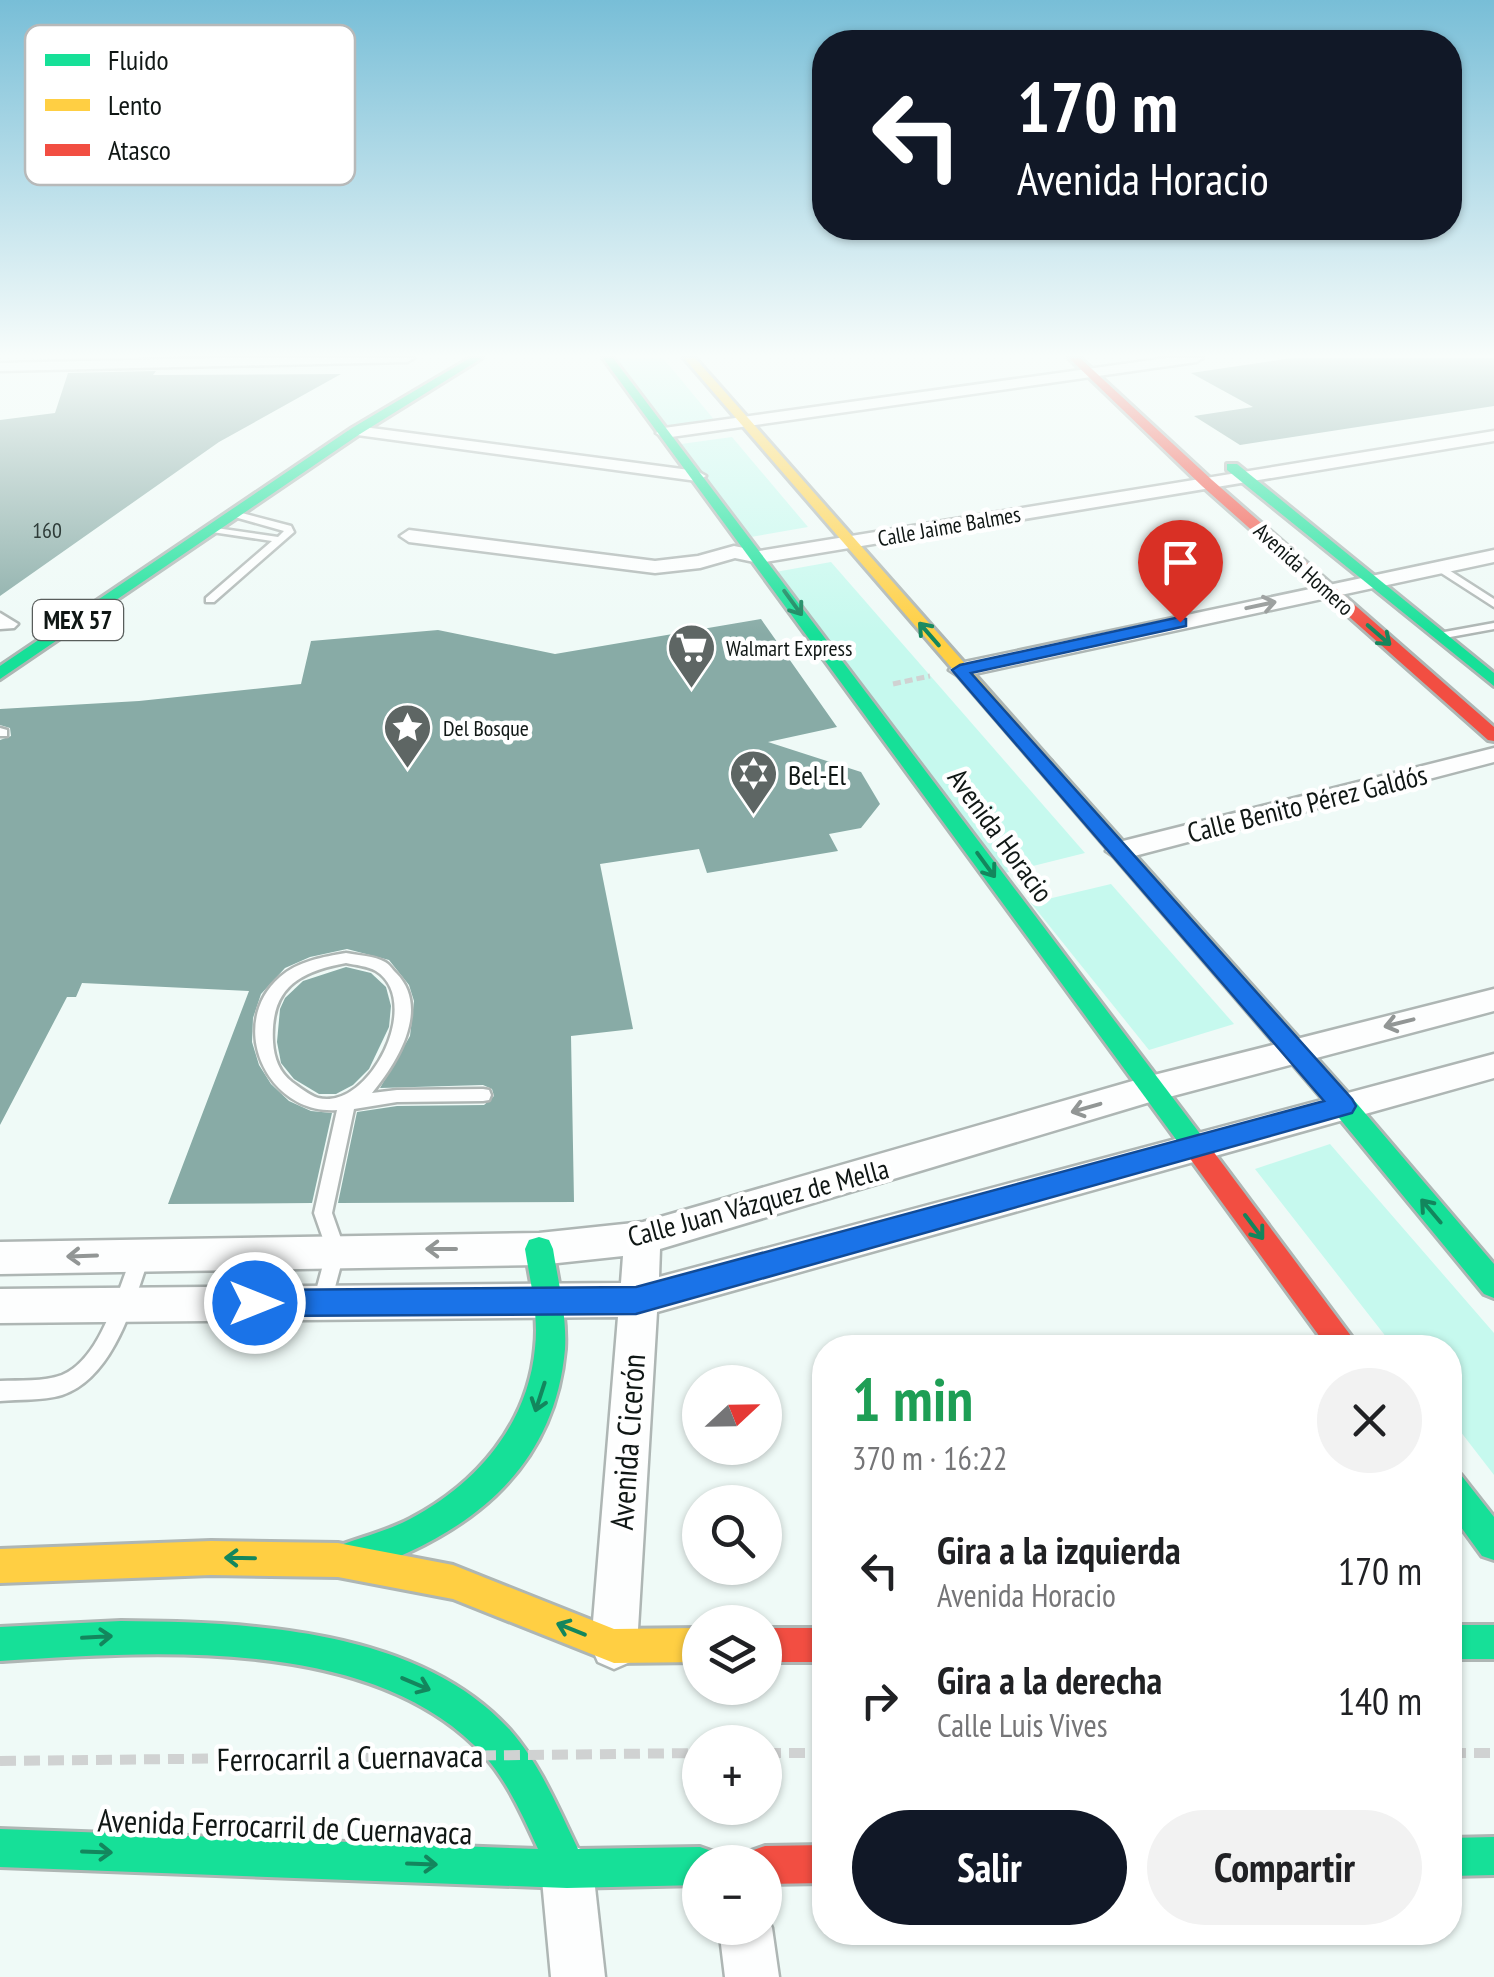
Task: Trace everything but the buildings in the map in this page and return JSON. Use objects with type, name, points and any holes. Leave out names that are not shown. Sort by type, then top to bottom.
[{"type":"main road","points":[[0,663],[312,450]]},
{"type":"main road","name":"MEX 57","points":[[0,674],[328,450]]},
{"type":"main road","name":"Avenida Horacio","points":[[677,450],[746,550],[857,691],[1336,1335]]},
{"type":"main road","points":[[768,450],[1344,1106],[1494,1286]]},
{"type":"main road","name":"Avenida Homero","points":[[1165,450],[1179,468],[1206,483],[1494,736]]},
{"type":"main road","name":"Avenida Homero","points":[[1230,461],[1494,681]]},
{"type":"main road","points":[[338,1560],[377,1552],[449,1518],[481,1492],[507,1462],[542,1396],[548,1362],[548,1300],[539,1248]]},
{"type":"main road","points":[[1462,1502],[1494,1544]]},
{"type":"main road","points":[[0,1566],[212,1558],[338,1560],[453,1582],[614,1646],[682,1646]]},
{"type":"main road","points":[[0,1644],[154,1634],[222,1637],[287,1646],[393,1674],[434,1692],[466,1714],[504,1750],[567,1869]]},
{"type":"main road","points":[[1462,1642],[1494,1642]]},
{"type":"main road","points":[[782,1645],[812,1645]]},
{"type":"main road","name":"Avenida Ferrocarril de Cuernavaca","points":[[0,1848],[567,1869],[682,1866]]},
{"type":"main road","points":[[1462,1857],[1494,1856]]},
{"type":"main road","points":[[782,1865],[812,1864]]},
{"type":"street","points":[[502,450],[697,476]]},
{"type":"street","name":"Calle Jaime Balmes","points":[[1179,468],[1343,450]]},
{"type":"street","name":"Calle Jaime Balmes","points":[[409,536],[655,567],[841,534],[1206,483],[1230,461]]},
{"type":"street","name":"Calle Jaime Balmes","points":[[841,534],[1031,492]]},
{"type":"street","points":[[960,670],[1494,556]]},
{"type":"street","name":"Calle Benito Pérez Galdós","points":[[1120,851],[1494,755]]},
{"type":"street","name":"Calle Juan Vázquez de Mella","points":[[0,1258],[539,1248],[643,1238],[1150,1089],[1494,1000]]},
{"type":"street","points":[[0,1306],[636,1300],[1494,1066]]},
{"type":"street","name":"Avenida Cicerón","points":[[614,1646],[643,1238]]},
{"type":"street","points":[[567,1869],[578,1977]]},
{"type":"street","points":[[747,1945],[752,1977]]},
{"type":"lane","points":[[210,600],[289,532],[288,528],[234,514]]},
{"type":"lane","points":[[212,528],[281,540]]},
{"type":"lane","points":[[1438,568],[1494,604]]},
{"type":"lane","points":[[1439,636],[1494,626]]},
{"type":"lane","points":[[322,1302],[336,1250],[323,1213],[347,1103],[372,1085],[387,1064],[398,1040],[402,998],[390,969],[359,958],[318,963],[290,976],[269,999],[263,1027],[266,1056],[280,1082],[322,1106],[347,1103],[398,1096],[484,1095]]},
{"type":"lane","points":[[0,1390],[62,1385],[78,1377],[97,1358],[141,1255]]},
{"type":"path","points":[[857,691],[960,670]]},
{"type":"path","points":[[782,1752],[812,1753]]},
{"type":"path","name":"Ferrocarril a Cuernavaca","points":[[0,1761],[682,1753]]},
{"type":"path","points":[[1462,1753],[1494,1753]]},
{"type":"green space","points":[[686,450],[743,450],[808,527],[751,537]]},
{"type":"green space","points":[[831,562],[1085,853],[1005,873],[770,573]]},
{"type":"green space","points":[[1111,884],[1234,1024],[1149,1050],[1031,903]]},
{"type":"green space","points":[[1330,1144],[1494,1333],[1494,1475],[1462,1434],[1462,1335],[1385,1335],[1255,1169]]},
{"type":"traffic: fast","points":[[0,674],[328,450]]},
{"type":"traffic: fast","points":[[677,450],[1195,1146]]},
{"type":"traffic: fast","points":[[1232,467],[1494,681]]},
{"type":"traffic: fast","points":[[1045,765],[1344,1106],[1494,1285]]},
{"type":"traffic: fast","points":[[350,1558],[387,1546],[455,1510],[510,1457],[529,1425],[543,1389],[550,1349],[549,1311],[539,1249]]},
{"type":"traffic: fast","points":[[1462,1502],[1494,1544]]},
{"type":"traffic: fast","points":[[0,1644],[121,1638],[255,1643],[321,1653],[383,1670],[439,1696],[500,1746],[523,1779],[567,1869]]},
{"type":"traffic: fast","points":[[1462,1642],[1494,1642]]},
{"type":"traffic: fast","points":[[0,1848],[567,1869],[682,1866]]},
{"type":"traffic: fast","points":[[1462,1857],[1494,1856]]},
{"type":"traffic: slow","points":[[770,450],[1045,765]]},
{"type":"traffic: slow","points":[[0,1566],[211,1558],[338,1560],[453,1582],[614,1646],[682,1645]]},
{"type":"traffic: jam","points":[[1172,450],[1494,736]]},
{"type":"traffic: jam","points":[[1195,1146],[1336,1335]]},
{"type":"traffic: jam","points":[[782,1645],[812,1645]]},
{"type":"traffic: jam","points":[[782,1865],[812,1864]]},
{"type":"place","name":"Walmart Express","points":[[691,690]]},
{"type":"place","name":"Del Bosque","points":[[408,770]]},
{"type":"place","name":"Bel-El","points":[[753,816]]},
{"type":"route","points":[[255,1303],[636,1300],[1344,1106],[960,670],[1180,622]]}]
